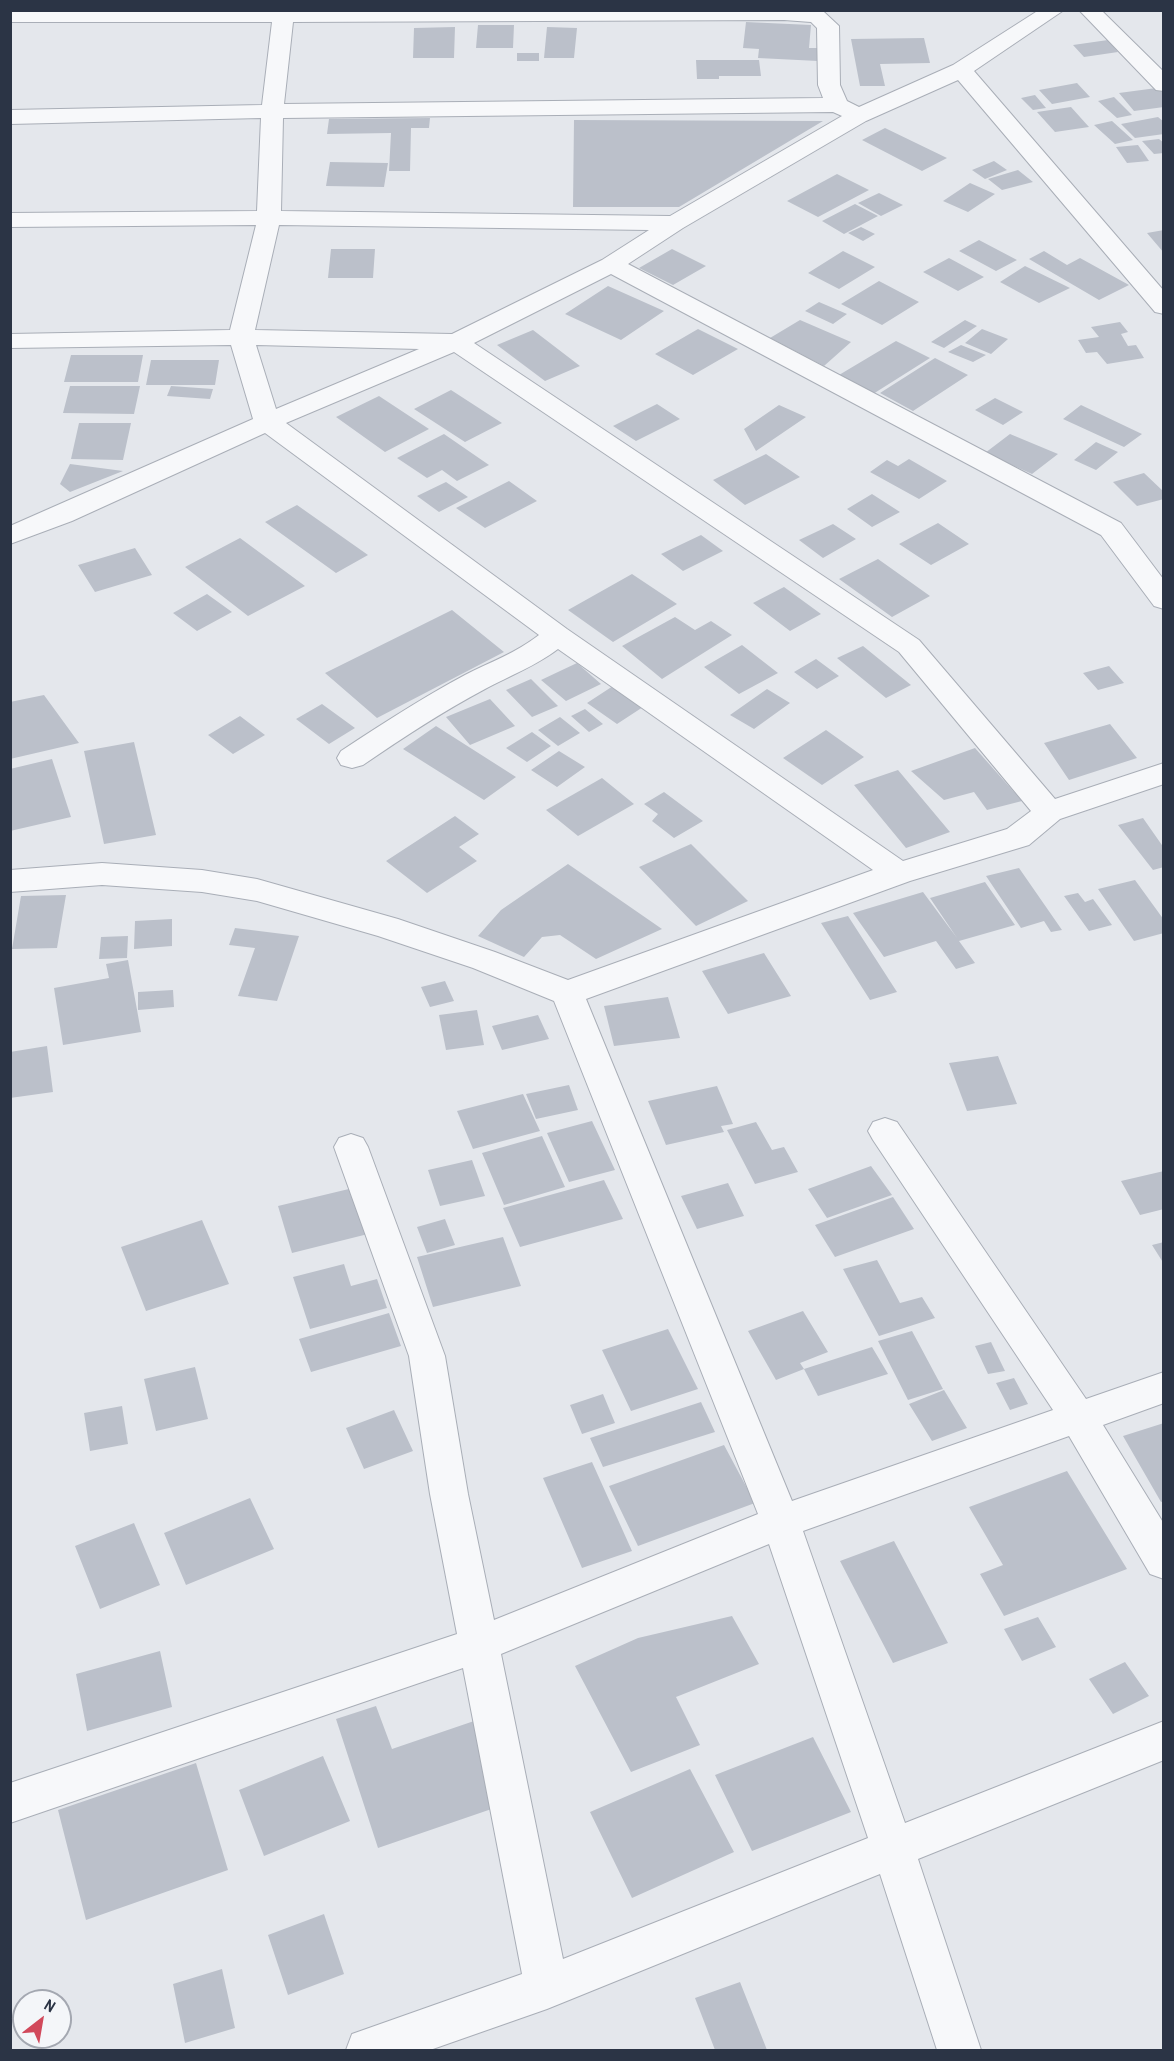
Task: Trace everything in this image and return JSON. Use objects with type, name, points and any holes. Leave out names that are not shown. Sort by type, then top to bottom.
[{"type":"street","points":[[10,536],[62,515],[267,422],[456,342],[610,265],[675,223],[858,116],[962,70],[1054,10]]},
{"type":"street","points":[[1089,10],[1164,85]]},
{"type":"street","points":[[283,13],[272,111],[270,219],[241,337],[267,422],[557,635],[899,873]]},
{"type":"street","points":[[10,16],[283,13],[816,13],[828,26],[829,85],[837,105]]},
{"type":"street","points":[[962,70],[1164,307]]},
{"type":"street","points":[[10,117],[272,111],[837,105],[858,116]]},
{"type":"street","points":[[10,220],[270,219],[675,223]]},
{"type":"street","points":[[610,265],[1111,529],[1164,600]]},
{"type":"street","points":[[10,341],[241,337],[456,342],[909,646],[1048,812]]},
{"type":"street","points":[[352,759],[466,687],[534,653],[557,635]]},
{"type":"street","points":[[10,881],[102,874],[202,881],[257,890],[420,938],[484,960],[567,993],[899,873],[1018,837],[1048,812],[1164,773]]},
{"type":"street","points":[[567,993],[781,1522],[959,2050]]},
{"type":"street","points":[[885,1131],[1079,1419],[1164,1562]]},
{"type":"street","points":[[351,1147],[427,1356],[449,1494],[547,1987]]},
{"type":"street","points":[[10,1803],[480,1644],[781,1522],[1079,1419],[1164,1387]]},
{"type":"street","points":[[368,2050],[547,1987],[1164,1740]]},
{"type":"building","points":[[746,22],[811,25],[809,48],[818,48],[818,61],[758,58],[759,49],[743,48]]},
{"type":"building","points":[[478,25],[514,25],[513,48],[476,48]]},
{"type":"building","points":[[455,27],[454,58],[413,58],[414,28]]},
{"type":"building","points":[[547,27],[577,28],[574,58],[544,58]]},
{"type":"building","points":[[924,38],[930,63],[880,64],[885,86],[860,86],[851,39]]},
{"type":"building","points":[[1108,40],[1118,52],[1084,57],[1073,45]]},
{"type":"building","points":[[517,53],[539,53],[539,61],[517,61]]},
{"type":"building","points":[[696,60],[759,60],[761,76],[719,76],[719,79],[697,79]]},
{"type":"building","points":[[1077,83],[1090,97],[1052,104],[1039,90]]},
{"type":"building","points":[[1164,87],[1164,107],[1134,111],[1119,93]]},
{"type":"building","points":[[1035,95],[1046,108],[1033,110],[1021,98]]},
{"type":"building","points":[[1114,97],[1132,115],[1117,118],[1098,101]]},
{"type":"building","points":[[1071,107],[1089,127],[1055,132],[1037,112]]},
{"type":"building","points":[[1158,117],[1164,122],[1164,134],[1135,138],[1121,124]]},
{"type":"building","points":[[430,118],[429,128],[411,128],[410,171],[389,171],[391,133],[327,134],[329,119]]},
{"type":"building","points":[[574,120],[823,121],[679,207],[573,207]]},
{"type":"building","points":[[1112,121],[1133,140],[1115,144],[1094,125]]},
{"type":"building","points":[[885,128],[947,158],[922,171],[862,140]]},
{"type":"building","points":[[1159,139],[1164,143],[1164,153],[1154,154],[1142,141]]},
{"type":"building","points":[[1138,145],[1149,161],[1127,163],[1116,147]]},
{"type":"building","points":[[994,161],[1007,170],[985,179],[972,170]]},
{"type":"building","points":[[330,162],[388,163],[384,187],[326,186]]},
{"type":"building","points":[[1018,170],[1033,182],[1002,190],[988,179]]},
{"type":"building","points":[[837,174],[869,190],[818,217],[787,201]]},
{"type":"building","points":[[970,183],[995,194],[968,212],[943,201]]},
{"type":"building","points":[[879,193],[903,205],[881,216],[858,203]]},
{"type":"building","points":[[855,204],[878,216],[844,234],[822,221]]},
{"type":"building","points":[[861,227],[875,234],[863,241],[848,233]]},
{"type":"building","points":[[1164,230],[1164,253],[1147,233]]},
{"type":"building","points":[[979,240],[1017,260],[996,271],[959,251]]},
{"type":"building","points":[[331,249],[375,249],[373,278],[328,278]]},
{"type":"building","points":[[672,249],[706,266],[673,285],[639,268]]},
{"type":"building","points":[[843,251],[875,267],[839,289],[808,273]]},
{"type":"building","points":[[1044,251],[1067,265],[1080,258],[1129,285],[1099,300],[1029,259]]},
{"type":"building","points":[[949,258],[984,277],[958,291],[923,272]]},
{"type":"building","points":[[1025,266],[1070,288],[1039,303],[1000,282]]},
{"type":"building","points":[[879,281],[919,302],[882,325],[841,304]]},
{"type":"building","points":[[608,286],[664,311],[621,340],[565,314]]},
{"type":"building","points":[[819,302],[847,314],[833,324],[805,311]]},
{"type":"building","points":[[800,320],[851,342],[824,366],[770,338]]},
{"type":"building","points":[[965,320],[977,326],[944,348],[931,342]]},
{"type":"building","points":[[1120,322],[1128,332],[1121,334],[1128,346],[1136,345],[1144,358],[1107,364],[1097,352],[1086,353],[1078,340],[1099,337],[1091,327]]},
{"type":"building","points":[[698,329],[738,349],[693,375],[655,354]]},
{"type":"building","points":[[982,329],[1008,339],[991,354],[965,343]]},
{"type":"building","points":[[533,330],[580,366],[545,381],[497,345]]},
{"type":"building","points":[[896,341],[930,358],[873,394],[839,375]]},
{"type":"building","points":[[961,345],[986,355],[973,362],[948,352]]},
{"type":"building","points":[[71,355],[143,355],[138,382],[64,382]]},
{"type":"building","points":[[935,358],[968,375],[913,411],[880,393]]},
{"type":"building","points":[[151,360],[219,360],[215,385],[146,385]]},
{"type":"building","points":[[70,386],[140,386],[134,414],[63,413]]},
{"type":"building","points":[[171,386],[213,389],[210,399],[167,396]]},
{"type":"building","points":[[451,390],[502,423],[465,442],[414,409]]},
{"type":"building","points":[[379,396],[429,429],[385,452],[336,417]]},
{"type":"building","points":[[995,398],[1023,412],[1003,425],[975,410]]},
{"type":"building","points":[[657,404],[680,419],[636,441],[613,426]]},
{"type":"building","points":[[779,405],[806,417],[756,451],[744,429]]},
{"type":"building","points":[[1081,405],[1142,434],[1124,447],[1063,419]]},
{"type":"building","points":[[79,423],[131,423],[123,460],[71,459]]},
{"type":"building","points":[[444,434],[489,465],[457,481],[442,470],[427,478],[397,458]]},
{"type":"building","points":[[1010,434],[1058,454],[1032,474],[985,453]]},
{"type":"building","points":[[1096,442],[1118,452],[1096,470],[1074,460]]},
{"type":"building","points":[[766,454],[800,477],[745,505],[713,480]]},
{"type":"building","points":[[909,459],[947,481],[919,499],[870,472],[887,460],[898,466]]},
{"type":"building","points":[[70,464],[123,471],[70,492],[60,484]]},
{"type":"building","points":[[1144,473],[1164,492],[1164,499],[1137,506],[1113,482]]},
{"type":"building","points":[[509,481],[537,501],[485,528],[456,508]]},
{"type":"building","points":[[446,482],[468,497],[439,512],[417,496]]},
{"type":"building","points":[[872,494],[900,512],[872,527],[847,509]]},
{"type":"building","points":[[297,505],[368,555],[336,573],[265,522]]},
{"type":"building","points":[[938,523],[969,544],[931,565],[899,544]]},
{"type":"building","points":[[833,524],[856,539],[823,558],[799,540]]},
{"type":"building","points":[[701,535],[723,551],[683,571],[661,554]]},
{"type":"building","points":[[240,538],[305,586],[248,616],[185,567]]},
{"type":"building","points":[[135,548],[152,575],[95,592],[78,565]]},
{"type":"building","points":[[878,559],[930,596],[892,617],[839,579]]},
{"type":"building","points":[[632,574],[677,604],[613,642],[568,610]]},
{"type":"building","points":[[784,587],[821,614],[790,631],[753,603]]},
{"type":"building","points":[[207,594],[232,612],[197,631],[173,613]]},
{"type":"building","points":[[452,610],[504,652],[377,718],[325,673]]},
{"type":"building","points":[[675,617],[695,630],[711,621],[732,635],[662,679],[622,646]]},
{"type":"building","points":[[742,645],[778,673],[739,694],[704,667]]},
{"type":"building","points":[[863,646],[911,685],[886,698],[837,658]]},
{"type":"building","points":[[816,659],[839,676],[817,689],[794,672]]},
{"type":"building","points":[[577,663],[601,684],[566,701],[541,680]]},
{"type":"building","points":[[1109,666],[1124,683],[1098,690],[1083,673]]},
{"type":"building","points":[[531,679],[558,706],[532,717],[506,690]]},
{"type":"building","points":[[613,686],[643,707],[617,724],[587,703]]},
{"type":"building","points":[[767,689],[790,703],[754,729],[730,715]]},
{"type":"building","points":[[44,695],[79,743],[10,759],[10,702]]},
{"type":"building","points":[[490,699],[515,726],[470,745],[446,717]]},
{"type":"building","points":[[322,704],[355,728],[329,744],[296,719]]},
{"type":"building","points":[[585,709],[603,724],[589,732],[571,716]]},
{"type":"building","points":[[240,716],[265,735],[233,754],[208,735]]},
{"type":"building","points":[[560,717],[580,733],[558,746],[538,730]]},
{"type":"building","points":[[1110,724],[1137,758],[1069,780],[1044,743]]},
{"type":"building","points":[[436,726],[516,777],[484,800],[403,749]]},
{"type":"building","points":[[826,730],[864,757],[822,785],[783,758]]},
{"type":"building","points":[[532,732],[551,746],[527,762],[506,748]]},
{"type":"building","points":[[134,742],[156,835],[104,844],[84,751]]},
{"type":"building","points":[[975,748],[1022,801],[987,810],[974,792],[944,800],[911,771]]},
{"type":"building","points":[[559,751],[585,767],[557,787],[531,770]]},
{"type":"building","points":[[52,759],[71,817],[10,831],[10,769]]},
{"type":"building","points":[[898,770],[950,832],[906,848],[854,785]]},
{"type":"building","points":[[602,778],[634,804],[578,836],[546,810]]},
{"type":"building","points":[[664,792],[703,821],[674,838],[652,821],[658,814],[644,804]]},
{"type":"building","points":[[455,816],[479,834],[459,847],[477,861],[427,893],[386,861]]},
{"type":"building","points":[[1143,818],[1164,848],[1164,867],[1153,870],[1118,825]]},
{"type":"building","points":[[691,844],[748,901],[696,926],[639,867]]},
{"type":"building","points":[[568,864],[662,929],[596,959],[560,935],[542,937],[524,957],[478,936],[501,910]]},
{"type":"building","points":[[1019,868],[1062,930],[1051,932],[1044,921],[1021,928],[986,876]]},
{"type":"building","points":[[1135,880],[1164,920],[1164,933],[1134,941],[1098,889]]},
{"type":"building","points":[[985,882],[1015,925],[959,941],[975,963],[956,969],[936,941],[884,957],[853,913],[923,892],[957,938],[930,898]]},
{"type":"building","points":[[1078,893],[1085,902],[1093,899],[1112,925],[1089,931],[1064,896]]},
{"type":"building","points":[[66,895],[57,948],[12,949],[21,896]]},
{"type":"building","points":[[848,916],[897,992],[870,1000],[821,923]]},
{"type":"building","points":[[172,919],[172,946],[134,949],[135,921]]},
{"type":"building","points":[[235,928],[299,936],[277,1001],[238,996],[255,948],[229,945]]},
{"type":"building","points":[[128,936],[127,958],[99,959],[101,937]]},
{"type":"building","points":[[764,953],[791,996],[728,1014],[702,971]]},
{"type":"building","points":[[128,960],[141,1032],[63,1045],[54,988],[109,978],[106,964]]},
{"type":"building","points":[[445,981],[454,1001],[430,1007],[421,987]]},
{"type":"building","points":[[173,990],[174,1007],[138,1010],[138,992]]},
{"type":"building","points":[[668,997],[680,1038],[614,1046],[604,1006]]},
{"type":"building","points":[[477,1010],[484,1045],[446,1050],[439,1015]]},
{"type":"building","points":[[538,1015],[549,1039],[502,1050],[492,1026]]},
{"type":"building","points":[[47,1046],[53,1092],[10,1098],[10,1052]]},
{"type":"building","points":[[998,1056],[1017,1104],[967,1111],[949,1063]]},
{"type":"building","points":[[569,1085],[578,1110],[536,1119],[526,1094]]},
{"type":"building","points":[[717,1086],[733,1124],[721,1126],[724,1132],[666,1145],[648,1101]]},
{"type":"building","points":[[523,1094],[540,1131],[473,1149],[457,1111]]},
{"type":"building","points":[[592,1121],[615,1170],[569,1182],[547,1133]]},
{"type":"building","points":[[756,1122],[772,1150],[784,1147],[798,1172],[755,1184],[727,1130]]},
{"type":"building","points":[[542,1136],[565,1187],[504,1205],[482,1153]]},
{"type":"building","points":[[472,1160],[485,1196],[440,1206],[428,1170]]},
{"type":"building","points":[[871,1166],[892,1195],[827,1218],[808,1189]]},
{"type":"building","points":[[1164,1171],[1164,1209],[1140,1215],[1121,1181]]},
{"type":"building","points":[[604,1180],[623,1219],[520,1247],[503,1208]]},
{"type":"building","points":[[728,1183],[744,1216],[697,1229],[681,1196]]},
{"type":"building","points":[[353,1188],[368,1234],[292,1253],[278,1206]]},
{"type":"building","points":[[893,1197],[914,1229],[835,1257],[815,1225]]},
{"type":"building","points":[[445,1219],[455,1245],[427,1253],[417,1227]]},
{"type":"building","points":[[202,1220],[229,1284],[146,1311],[121,1247]]},
{"type":"building","points":[[503,1237],[521,1286],[433,1307],[417,1257]]},
{"type":"building","points":[[1164,1242],[1164,1264],[1152,1245]]},
{"type":"building","points":[[877,1260],[900,1303],[922,1297],[935,1318],[879,1336],[843,1269]]},
{"type":"building","points":[[344,1264],[351,1286],[377,1279],[387,1308],[310,1329],[293,1277]]},
{"type":"building","points":[[803,1311],[828,1352],[800,1363],[804,1369],[776,1380],[748,1331]]},
{"type":"building","points":[[389,1313],[401,1346],[311,1372],[299,1339]]},
{"type":"building","points":[[668,1329],[698,1389],[631,1411],[602,1350]]},
{"type":"building","points":[[912,1331],[943,1389],[908,1400],[878,1341]]},
{"type":"building","points":[[991,1342],[1005,1371],[988,1374],[975,1346]]},
{"type":"building","points":[[872,1347],[888,1374],[818,1396],[804,1369]]},
{"type":"building","points":[[195,1367],[208,1419],[156,1431],[144,1379]]},
{"type":"building","points":[[1014,1378],[1028,1404],[1010,1410],[996,1383]]},
{"type":"building","points":[[944,1390],[967,1428],[932,1441],[909,1404]]},
{"type":"building","points":[[603,1394],[615,1423],[582,1434],[570,1405]]},
{"type":"building","points":[[701,1402],[715,1432],[603,1467],[590,1438]]},
{"type":"building","points":[[122,1406],[128,1444],[90,1451],[84,1413]]},
{"type":"building","points":[[394,1410],[413,1451],[364,1469],[346,1428]]},
{"type":"building","points":[[1164,1423],[1164,1501],[1161,1502],[1123,1436]]},
{"type":"building","points":[[724,1445],[755,1503],[638,1546],[609,1486]]},
{"type":"building","points":[[592,1462],[632,1551],[582,1568],[543,1478]]},
{"type":"building","points":[[1067,1471],[1127,1569],[1004,1616],[980,1574],[1003,1565],[969,1507]]},
{"type":"building","points":[[250,1498],[274,1549],[186,1585],[164,1533]]},
{"type":"building","points":[[134,1523],[160,1585],[100,1609],[75,1546]]},
{"type":"building","points":[[894,1541],[948,1643],[893,1663],[840,1561]]},
{"type":"building","points":[[732,1616],[759,1664],[676,1697],[700,1745],[631,1772],[575,1666],[638,1638]]},
{"type":"building","points":[[1038,1617],[1056,1647],[1022,1661],[1004,1629]]},
{"type":"building","points":[[160,1651],[172,1707],[87,1731],[76,1674]]},
{"type":"building","points":[[1125,1662],[1149,1696],[1113,1714],[1089,1679]]},
{"type":"building","points":[[376,1706],[392,1749],[477,1720],[509,1803],[378,1848],[336,1719]]},
{"type":"building","points":[[813,1737],[851,1812],[752,1851],[715,1775]]},
{"type":"building","points":[[323,1756],[350,1821],[264,1856],[239,1790]]},
{"type":"building","points":[[196,1763],[228,1870],[86,1920],[58,1810]]},
{"type":"building","points":[[690,1769],[734,1852],[632,1898],[590,1812]]},
{"type":"building","points":[[324,1914],[344,1974],[288,1995],[268,1935]]},
{"type":"building","points":[[222,1969],[235,2028],[185,2043],[173,1984]]},
{"type":"building","points":[[740,1982],[767,2050],[715,2050],[695,1998]]}]
